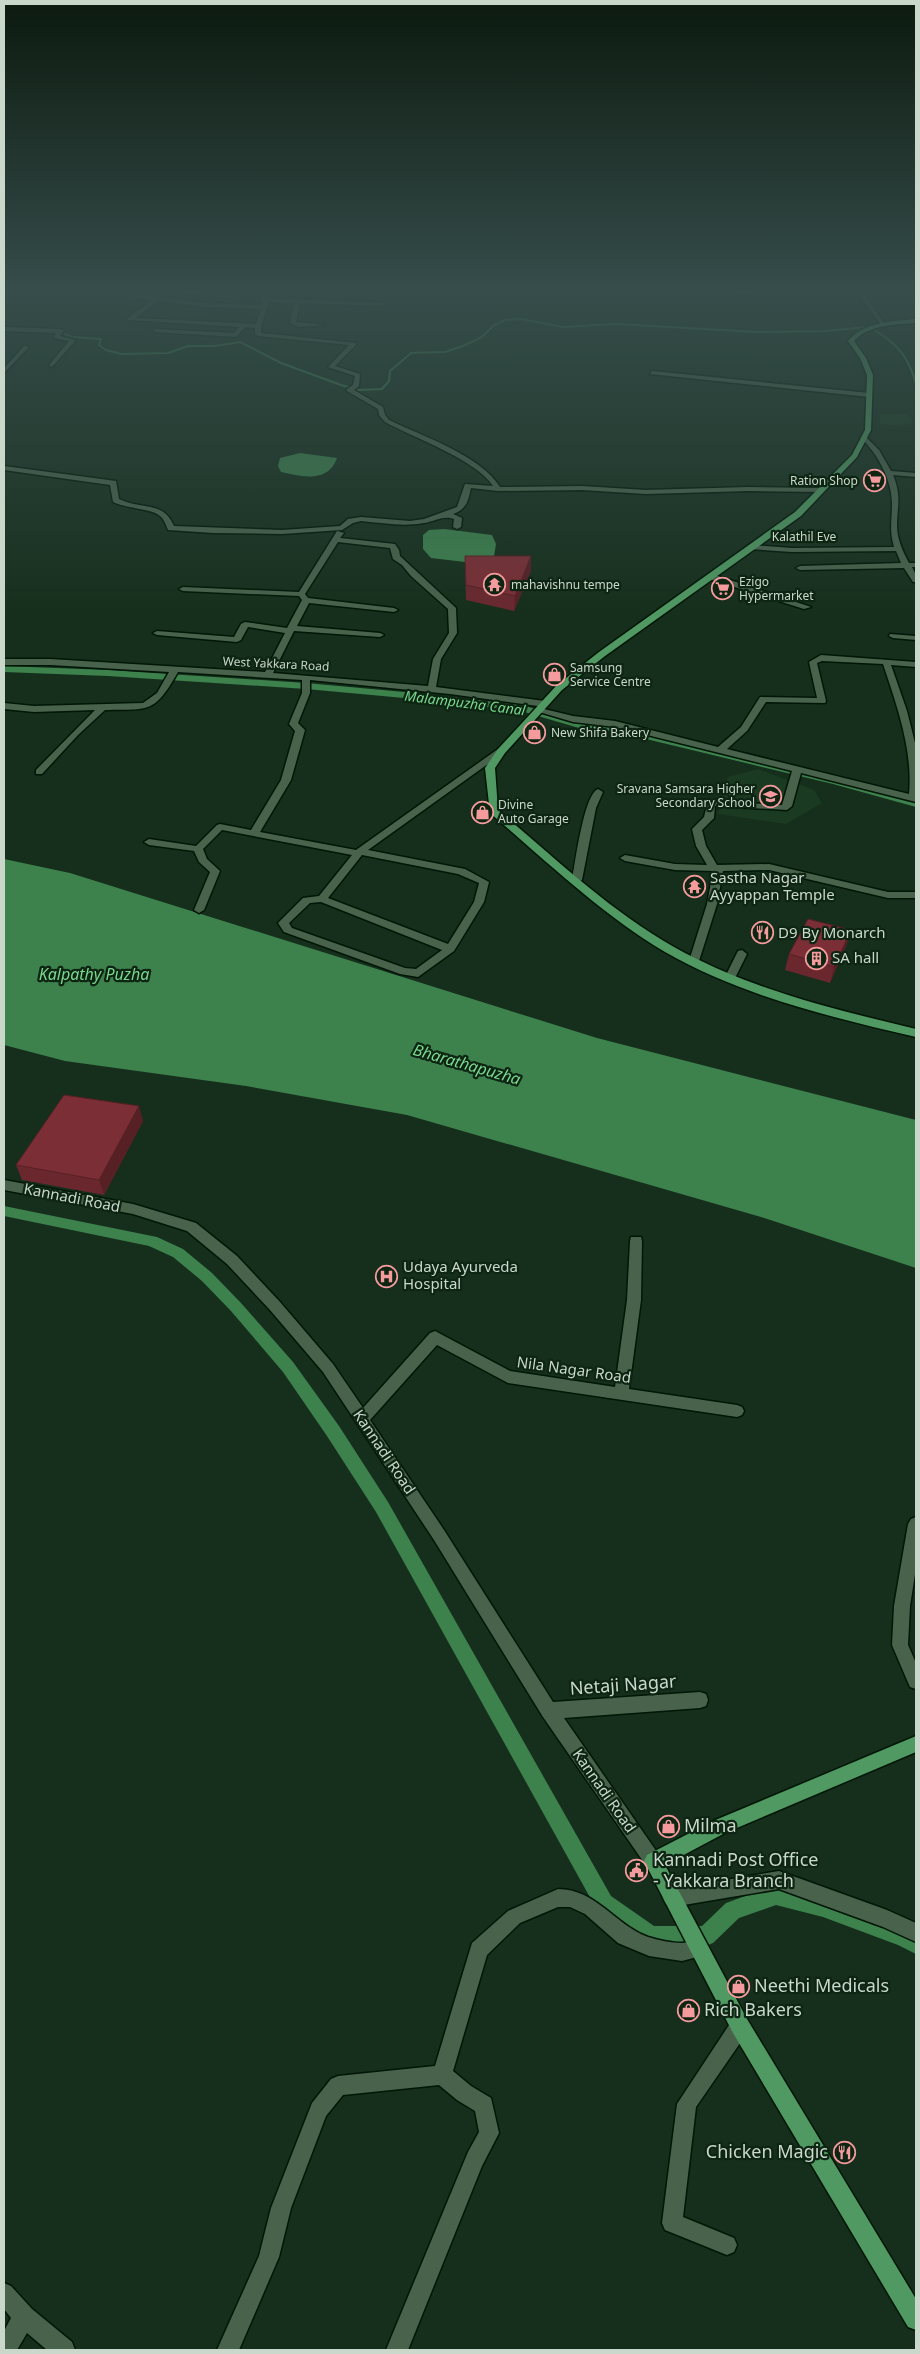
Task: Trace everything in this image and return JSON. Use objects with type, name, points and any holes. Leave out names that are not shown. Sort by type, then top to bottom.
[{"type":"main road","points":[[869,397],[870,422],[865,439],[855,456],[798,514],[602,654],[558,688],[501,752],[490,768],[493,811],[639,929],[669,949],[770,993],[845,1016],[916,1033]]},
{"type":"main road","points":[[916,1744],[719,1827],[653,1861],[740,2026],[916,2319]]},
{"type":"street","points":[[361,397],[381,408],[382,415],[387,421],[472,462],[494,480],[498,489]]},
{"type":"street","points":[[865,439],[874,446],[888,473],[896,504],[893,516],[898,549],[905,565],[916,580]]},
{"type":"street","points":[[4,468],[113,483],[116,500],[123,505],[162,511],[168,517],[171,528],[282,532],[342,528]]},
{"type":"street","points":[[888,473],[916,474]]},
{"type":"street","points":[[267,676],[290,630],[303,597],[338,540],[342,528],[351,521],[361,519],[410,523],[447,514],[460,509],[464,503],[468,486],[498,489],[582,488],[646,492],[748,489],[821,490]]},
{"type":"street","points":[[447,514],[458,518],[457,526]]},
{"type":"street","points":[[422,531],[425,520]]},
{"type":"street","points":[[338,540],[392,546],[396,550],[396,558],[405,563],[420,580],[452,608],[454,633],[439,650],[433,670],[432,689]]},
{"type":"street","name":"Kalathil Eve","points":[[752,547],[792,550],[898,549]]},
{"type":"street","points":[[800,568],[916,565]]},
{"type":"street","points":[[712,577],[806,608]]},
{"type":"street","points":[[183,589],[303,597],[394,610]]},
{"type":"street","points":[[158,633],[237,640],[245,624],[259,624],[275,630],[380,636]]},
{"type":"street","points":[[893,636],[916,638]]},
{"type":"street","points":[[720,750],[744,729],[763,699],[822,701],[813,662],[822,658],[916,664]]},
{"type":"street","name":"West Yakkara Road","points":[[4,662],[50,662],[171,676],[306,677],[432,689],[573,718],[615,724],[915,799]]},
{"type":"street","points":[[886,662],[908,727],[916,787],[915,799]]},
{"type":"street","points":[[4,706],[34,709],[145,706],[160,695],[171,676]]},
{"type":"street","points":[[254,834],[286,780],[300,730],[293,724],[306,693],[306,677]]},
{"type":"street","points":[[39,772],[102,707]]},
{"type":"street","points":[[322,900],[359,852],[501,752]]},
{"type":"street","points":[[694,961],[712,904],[717,868],[702,846],[697,832],[709,818],[710,803],[784,808],[787,806],[797,770]]},
{"type":"street","points":[[577,880],[591,808],[598,792]]},
{"type":"street","points":[[198,849],[220,827],[461,871],[484,882],[479,902],[450,949],[418,973],[404,971],[288,930],[283,923],[307,900],[322,900],[450,949]]},
{"type":"street","points":[[149,842],[198,849]]},
{"type":"street","points":[[198,849],[203,860],[215,871],[199,910]]},
{"type":"street","points":[[625,858],[676,867],[769,867],[888,895],[916,895]]},
{"type":"street","points":[[730,977],[742,954]]},
{"type":"street","name":"Kannadi Road","points":[[4,1185],[133,1210],[191,1227],[232,1260],[275,1306],[328,1368],[439,1535],[549,1711],[653,1861]]},
{"type":"street","points":[[621,1394],[634,1300],[636,1241]]},
{"type":"street","name":"Nila Nagar Road","points":[[362,1419],[435,1337],[508,1377],[737,1411]]},
{"type":"street","points":[[916,1524],[902,1606],[900,1645],[916,1681]]},
{"type":"street","name":"Netaji Nagar","points":[[549,1711],[700,1700]]},
{"type":"street","points":[[672,1899],[779,1880],[887,1919],[916,1933]]},
{"type":"street","points":[[442,2075],[479,1950],[514,1917],[558,1898],[571,1898],[591,1908],[625,1936],[649,1947],[682,1952],[698,1947]]},
{"type":"street","points":[[727,2245],[672,2223],[687,2104],[740,2026]]},
{"type":"street","points":[[228,2350],[269,2257],[280,2208],[319,2110],[338,2086],[442,2075],[464,2093],[484,2105],[489,2133],[475,2159],[398,2350]]},
{"type":"street","points":[[4,2293],[24,2317],[64,2350]]},
{"type":"street","points":[[5,2350],[24,2317]]},
{"type":"shaded area","points":[[880,413],[907,414],[913,423],[899,426],[879,424]]},
{"type":"shaded area","name":"Sravana Samsara Higher Secondary School","points":[[758,769],[814,790],[822,803],[786,824],[718,814],[728,777]]},
{"type":"water","points":[[300,453],[337,458],[333,466],[321,475],[306,476],[281,472],[278,466],[280,458]]},
{"type":"water","points":[[444,529],[492,535],[496,544],[494,556],[482,564],[431,558],[423,549],[423,535],[429,530]]},
{"type":"water","name":"Kalpathy Puzha","points":[[4,859],[70,873],[597,1038],[916,1120],[916,1268],[761,1217],[407,1115],[246,1086],[65,1061],[4,1045]]},
{"type":"building","points":[[465,556],[531,556],[515,596],[466,585]]},
{"type":"building","points":[[808,919],[851,930],[834,967],[789,954]]},
{"type":"building","points":[[64,1095],[139,1106],[99,1180],[16,1165]]},
{"type":"waterway","name":"Malampuzha Canal","points":[[4,669],[108,673],[306,686],[522,708],[579,725],[613,728],[836,782],[916,804]]},
{"type":"waterway","points":[[4,1211],[152,1241],[178,1253],[207,1277],[236,1307],[288,1367],[333,1431],[382,1507],[604,1903],[651,1936],[706,1936],[733,1910],[776,1895],[823,1907],[904,1937],[916,1944]]},
{"type":"place","name":"Ration Shop","points":[[874,481]]},
{"type":"place","name":"mahavishnu tempe","points":[[495,585]]},
{"type":"place","name":"Ezigo Hypermarket","points":[[723,589]]},
{"type":"place","name":"Samsung Service Centre","points":[[554,675]]},
{"type":"place","name":"New Shifa Bakery","points":[[535,733]]},
{"type":"place","name":"Sravana Samsara Higher Secondary School","points":[[771,796]]},
{"type":"place","name":"Divine Auto Garage","points":[[482,812]]},
{"type":"place","name":"Sastha Nagar Ayyappan Temple","points":[[694,887]]},
{"type":"place","name":"D9 By Monarch","points":[[762,933]]},
{"type":"place","name":"SA hall","points":[[816,958]]},
{"type":"place","name":"Udaya Ayurveda Hospital","points":[[387,1276]]},
{"type":"place","name":"Milma","points":[[668,1826]]},
{"type":"place","name":"Kannadi Post Office - Yakkara Branch","points":[[637,1870]]},
{"type":"place","name":"Neethi Medicals","points":[[738,1986]]},
{"type":"place","name":"Rich Bakers","points":[[688,2010]]},
{"type":"place","name":"Chicken Magic","points":[[844,2152]]},
{"type":"water label","name":"Bharathapuzha","points":[[467,1064]]}]
